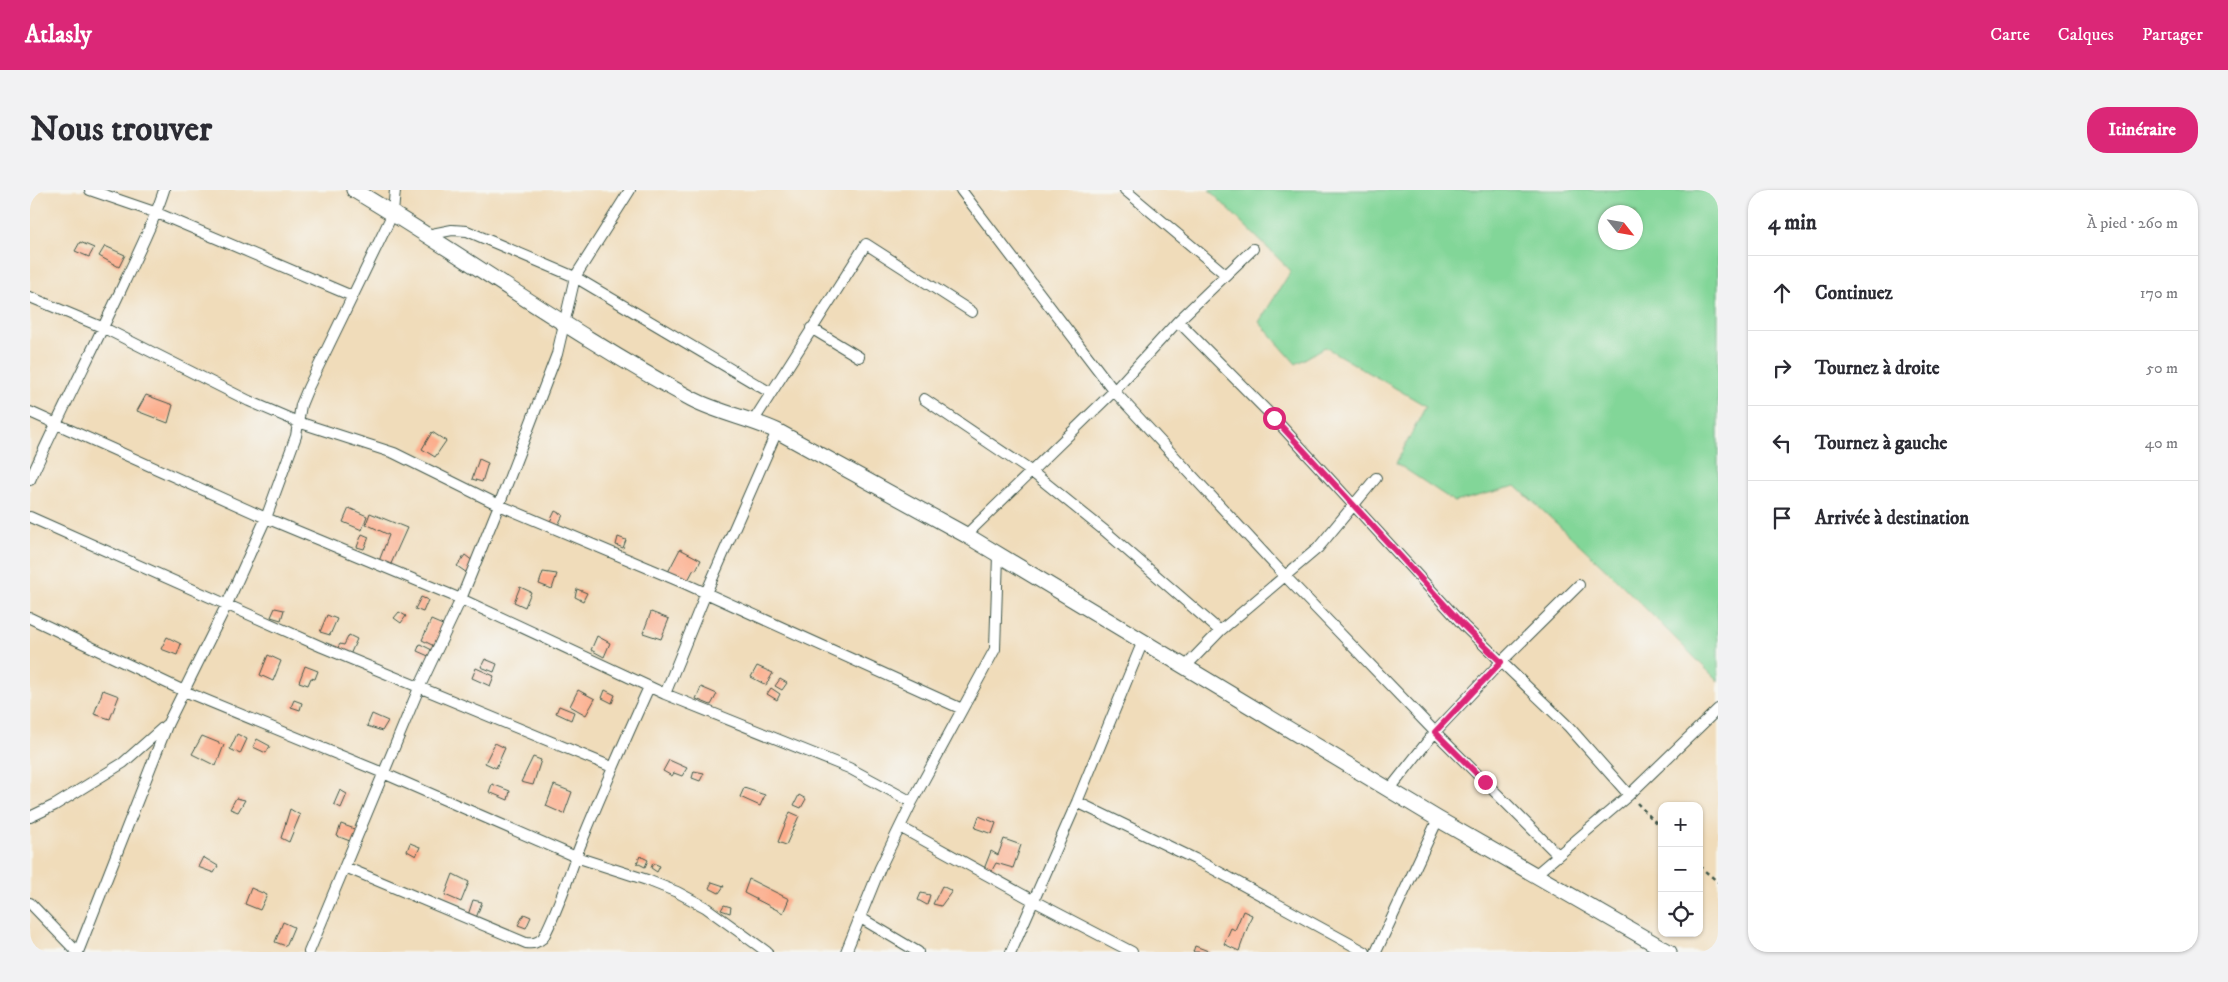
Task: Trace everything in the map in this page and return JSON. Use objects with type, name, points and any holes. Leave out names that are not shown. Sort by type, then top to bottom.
[{"type":"street","points":[[90,190],[157,212],[352,296]]},
{"type":"street","points":[[30,480],[55,424],[104,328],[157,212],[164,190]]},
{"type":"street","points":[[354,190],[393,213],[565,325],[694,400],[722,411],[754,420],[777,430],[966,535],[1389,790],[1669,952]]},
{"type":"street","points":[[30,903],[78,952],[168,723],[227,604],[266,518],[294,442],[301,405],[308,388],[393,213],[395,190]]},
{"type":"street","points":[[309,952],[419,688],[460,600],[499,504],[557,354],[575,277],[630,190]]},
{"type":"street","points":[[961,190],[1114,391],[1285,576],[1435,732],[1558,855]]},
{"type":"street","points":[[1125,190],[1225,274]]},
{"type":"street","points":[[426,235],[452,230],[467,231],[575,277],[771,393]]},
{"type":"street","points":[[754,420],[866,244],[972,312]]},
{"type":"street","points":[[966,535],[1114,391],[1178,322],[1253,248]]},
{"type":"street","points":[[30,297],[104,328],[180,367],[298,422],[394,453],[499,504],[706,593],[962,709]]},
{"type":"street","points":[[1178,322],[1230,372],[1464,626],[1569,727],[1629,795]]},
{"type":"street","points":[[812,328],[859,357]]},
{"type":"street","points":[[924,399],[1032,472],[1220,631]]},
{"type":"street","points":[[30,412],[266,518],[460,600],[665,694],[849,768],[912,802]]},
{"type":"street","points":[[665,694],[706,593],[777,430]]},
{"type":"street","points":[[1185,667],[1220,631],[1318,548],[1376,478]]},
{"type":"street","points":[[30,517],[136,566],[419,688],[612,767]]},
{"type":"street","points":[[846,952],[859,917],[912,802],[996,646],[998,555]]},
{"type":"street","points":[[1389,790],[1435,732],[1501,662],[1579,585]]},
{"type":"street","points":[[30,618],[184,691],[383,773],[576,857],[648,880],[677,892],[705,907],[767,952]]},
{"type":"street","points":[[1011,952],[1077,802],[1143,641]]},
{"type":"street","points":[[345,867],[526,943],[533,944],[543,938],[557,911],[576,857],[612,767],[649,687]]},
{"type":"street","points":[[1535,875],[1629,795],[1718,709]]},
{"type":"street","points":[[30,817],[56,805],[123,763],[168,723]]},
{"type":"street","points":[[1077,802],[1194,858],[1365,952]]},
{"type":"street","points":[[1376,952],[1438,819]]},
{"type":"street","points":[[900,827],[1034,901],[1132,952]]},
{"type":"street","points":[[859,917],[918,952]]},
{"type":"path","points":[[1629,795],[1658,825]]},
{"type":"path","points":[[1703,869],[1718,882]]},
{"type":"green space","points":[[1209,190],[1718,190],[1718,681],[1607,570],[1516,486],[1455,502],[1396,463],[1426,406],[1325,347],[1296,364],[1259,322],[1291,271]]},
{"type":"building","points":[[80,242],[94,248],[89,257],[75,251]]},
{"type":"building","points":[[105,246],[125,255],[119,267],[99,256]]},
{"type":"building","points":[[146,395],[173,405],[168,423],[137,411]]},
{"type":"building","points":[[432,432],[446,441],[435,457],[422,449]]},
{"type":"building","points":[[479,459],[488,463],[482,482],[472,479]]},
{"type":"building","points":[[349,508],[367,516],[362,530],[343,522]]},
{"type":"building","points":[[555,511],[563,515],[556,529],[548,526]]},
{"type":"building","points":[[370,513],[407,528],[390,566],[379,561],[389,535],[366,524]]},
{"type":"building","points":[[362,534],[369,537],[364,549],[357,547]]},
{"type":"building","points":[[618,537],[626,540],[623,548],[616,545]]},
{"type":"building","points":[[680,549],[701,560],[686,584],[668,572]]},
{"type":"building","points":[[465,555],[478,565],[470,575],[457,566]]},
{"type":"building","points":[[543,572],[557,574],[552,589],[539,584]]},
{"type":"building","points":[[520,587],[531,592],[525,607],[514,602]]},
{"type":"building","points":[[577,589],[587,593],[583,601],[575,597]]},
{"type":"building","points":[[421,597],[428,600],[423,612],[415,609]]},
{"type":"building","points":[[275,608],[284,610],[281,620],[271,617]]},
{"type":"building","points":[[399,612],[406,616],[401,623],[394,618]]},
{"type":"building","points":[[651,612],[669,619],[661,639],[643,633]]},
{"type":"building","points":[[327,615],[337,619],[330,635],[320,632]]},
{"type":"building","points":[[431,620],[445,626],[438,648],[422,640]]},
{"type":"building","points":[[349,635],[357,639],[349,657],[336,651],[340,644],[344,645]]},
{"type":"building","points":[[597,636],[610,643],[604,657],[591,650]]},
{"type":"building","points":[[167,637],[181,644],[177,655],[161,649]]},
{"type":"building","points":[[420,644],[436,652],[433,658],[417,651]]},
{"type":"building","points":[[268,655],[281,661],[273,681],[260,675]]},
{"type":"building","points":[[485,659],[497,664],[494,672],[481,667]]},
{"type":"building","points":[[305,666],[318,671],[315,679],[311,678],[308,685],[299,682]]},
{"type":"building","points":[[757,666],[773,673],[766,685],[751,677]]},
{"type":"building","points":[[476,668],[494,676],[490,686],[472,678]]},
{"type":"building","points":[[780,679],[787,683],[782,690],[775,686]]},
{"type":"building","points":[[701,687],[717,694],[711,705],[696,699]]},
{"type":"building","points":[[771,688],[780,694],[777,700],[767,694]]},
{"type":"building","points":[[103,690],[119,696],[110,719],[94,714]]},
{"type":"building","points":[[578,690],[595,699],[586,715],[570,706]]},
{"type":"building","points":[[605,690],[615,695],[612,703],[602,698]]},
{"type":"building","points":[[294,700],[302,703],[300,710],[291,707]]},
{"type":"building","points":[[559,706],[574,712],[571,720],[556,713]]},
{"type":"building","points":[[372,714],[388,721],[382,731],[367,726]]},
{"type":"building","points":[[237,734],[247,739],[240,754],[230,749]]},
{"type":"building","points":[[202,736],[224,745],[216,766],[192,754]]},
{"type":"building","points":[[257,739],[270,746],[266,753],[253,747]]},
{"type":"building","points":[[495,743],[505,748],[496,768],[485,763]]},
{"type":"building","points":[[533,757],[541,760],[533,785],[521,782]]},
{"type":"building","points":[[669,760],[687,768],[682,776],[674,773],[672,776],[663,771]]},
{"type":"building","points":[[694,771],[704,773],[700,781],[692,778]]},
{"type":"building","points":[[492,784],[510,791],[508,800],[489,792]]},
{"type":"building","points":[[554,785],[572,792],[564,814],[546,806]]},
{"type":"building","points":[[744,788],[765,795],[760,806],[740,797]]},
{"type":"building","points":[[340,790],[347,794],[341,808],[334,804]]},
{"type":"building","points":[[799,795],[806,799],[801,808],[794,805]]},
{"type":"building","points":[[236,798],[245,800],[238,812],[230,809]]},
{"type":"building","points":[[290,809],[300,815],[289,842],[281,838]]},
{"type":"building","points":[[790,812],[799,816],[786,845],[778,842]]},
{"type":"building","points":[[979,816],[996,823],[992,834],[975,828]]},
{"type":"building","points":[[341,824],[360,831],[355,843],[337,836]]},
{"type":"building","points":[[1004,839],[1021,845],[1013,868],[996,863],[991,872],[984,869],[991,851],[998,855]]},
{"type":"building","points":[[410,843],[420,847],[416,856],[407,851]]},
{"type":"building","points":[[640,856],[648,860],[645,867],[637,863]]},
{"type":"building","points":[[203,857],[218,866],[214,873],[198,867]]},
{"type":"building","points":[[653,863],[660,866],[657,872],[651,868]]},
{"type":"building","points":[[453,874],[469,882],[461,902],[445,895]]},
{"type":"building","points":[[749,879],[789,899],[783,913],[744,893]]},
{"type":"building","points":[[712,882],[724,886],[719,893],[709,888]]},
{"type":"building","points":[[942,886],[952,891],[941,906],[933,904]]},
{"type":"building","points":[[251,888],[267,895],[260,910],[245,904]]},
{"type":"building","points":[[921,893],[930,895],[927,905],[918,900]]},
{"type":"building","points":[[473,900],[482,902],[476,918],[467,918]]},
{"type":"building","points":[[724,905],[731,907],[730,913],[721,910]]},
{"type":"building","points":[[1243,911],[1252,915],[1239,951],[1224,944],[1231,928],[1235,930]]},
{"type":"building","points":[[524,914],[531,917],[526,928],[518,925]]},
{"type":"building","points":[[283,922],[294,927],[286,946],[275,942]]},
{"type":"building","points":[[1195,946],[1211,952],[1193,952]]},
{"type":"waterway","points":[[1709,190],[1718,194]]},
{"type":"route","points":[[1274,418],[1464,626],[1501,662],[1435,732],[1485,782]]}]
